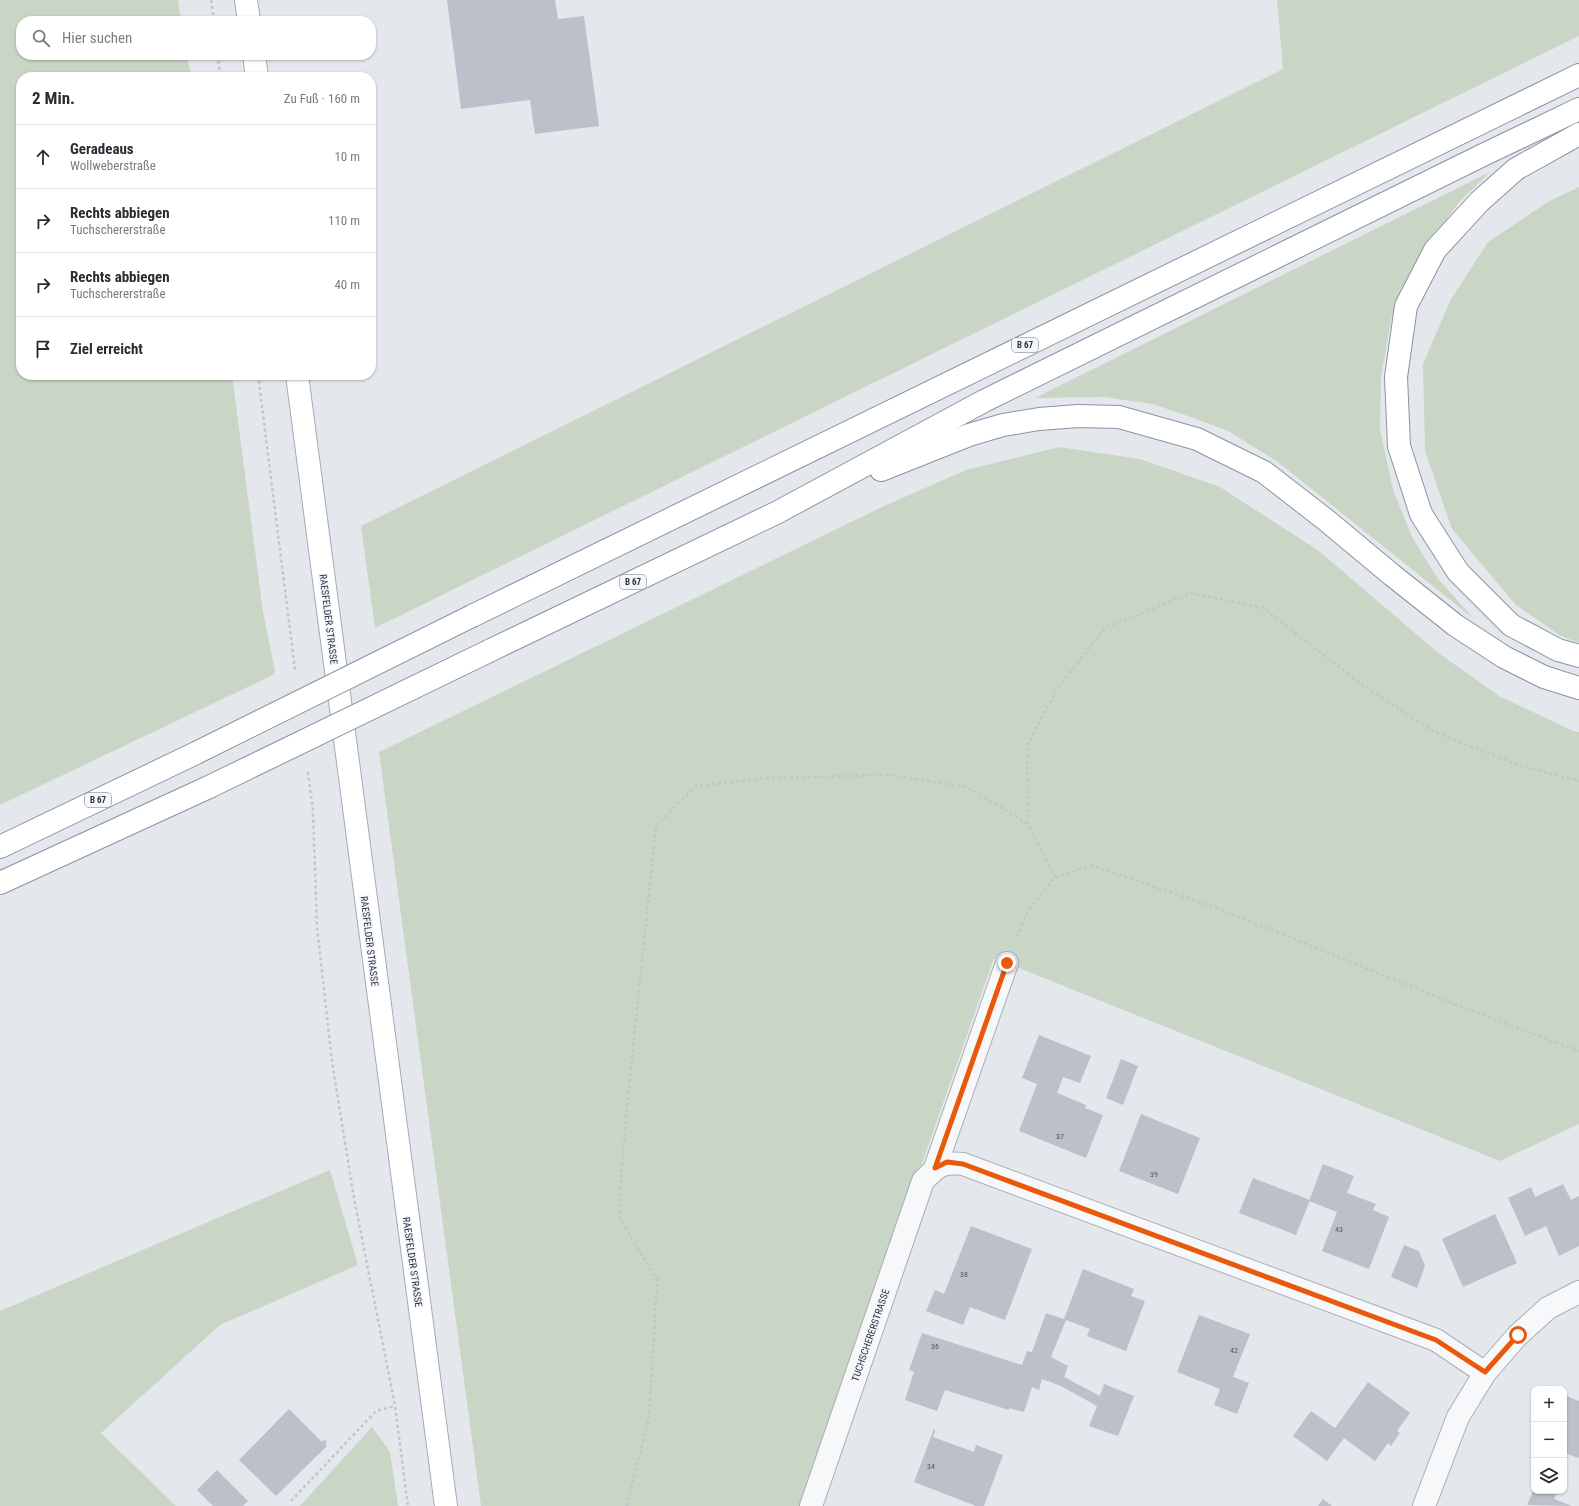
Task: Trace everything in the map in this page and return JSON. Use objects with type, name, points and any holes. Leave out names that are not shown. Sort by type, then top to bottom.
[{"type":"main road","points":[[246,0],[248,16]]},
{"type":"main road","points":[[255,60],[256,72]]},
{"type":"main road","name":"B 67","points":[[0,847],[196,753],[472,616],[1579,74]]},
{"type":"main road","name":"B 67","points":[[0,883],[209,787],[778,512],[984,401],[1478,157],[1579,109]]},
{"type":"main road","points":[[1579,134],[1516,169],[1480,201],[1435,250],[1406,306],[1396,377],[1399,446],[1421,514],[1458,572],[1511,625],[1558,650],[1579,656]]},
{"type":"main road","name":"RAESFELDER STRASSE","points":[[298,380],[446,1506]]},
{"type":"main road","points":[[778,512],[969,435],[1003,425],[1078,416],[1119,417],[1197,439],[1264,472],[1326,520],[1455,625],[1510,660],[1544,677],[1579,688]]},
{"type":"street","name":"TUCHSCHERERSTRASSE","points":[[811,1506],[923,1181],[935,1168],[1007,963]]},
{"type":"street","points":[[935,1168],[947,1162],[970,1166],[1436,1340],[1485,1372]]},
{"type":"street","points":[[1424,1506],[1458,1417],[1485,1372],[1518,1335],[1548,1308],[1579,1292]]},
{"type":"path","points":[[211,0],[213,16]]},
{"type":"path","points":[[218,60],[220,72]]},
{"type":"path","points":[[259,380],[296,676]]},
{"type":"path","points":[[1055,877],[1028,824],[1027,746],[1058,687],[1105,628],[1191,593],[1263,608],[1357,681],[1434,732],[1521,766],[1579,781]]},
{"type":"path","points":[[308,771],[313,811],[317,927],[332,1062],[354,1198],[395,1406],[408,1506]]},
{"type":"path","points":[[627,1506],[650,1417],[657,1280],[619,1217],[622,1162],[656,826],[696,786],[766,778],[890,775],[967,787],[1028,824]]},
{"type":"path","points":[[1007,963],[1027,913],[1055,877],[1092,866],[1220,909],[1452,1003],[1579,1051]]},
{"type":"path","points":[[291,1501],[376,1411],[395,1406]]},
{"type":"green space","points":[[0,0],[178,0],[180,16],[16,16],[16,60],[188,60],[190,72],[16,72],[16,380],[233,380],[263,612],[275,671],[273,675],[0,805]]},
{"type":"green space","points":[[1277,0],[1579,0],[1579,36],[375,628],[361,526],[1283,69]]},
{"type":"green space","points":[[1490,172],[1460,201],[1419,258],[1392,315],[1381,377],[1380,429],[1393,490],[1412,537],[1438,579],[1474,619],[1278,462],[1228,431],[1153,404],[1104,397],[1035,398]]},
{"type":"green space","points":[[1579,187],[1579,643],[1561,636],[1516,605],[1452,529],[1425,451],[1423,364],[1450,301],[1488,242],[1548,202]]},
{"type":"green space","points":[[1059,447],[1140,459],[1220,487],[1319,551],[1437,652],[1499,696],[1573,731],[1579,732],[1579,1124],[1500,1161],[994,958],[802,1506],[481,1506],[379,752],[884,506],[966,470]]},
{"type":"green space","points":[[330,1170],[358,1265],[220,1325],[101,1433],[176,1506],[0,1506],[0,1311]]},
{"type":"green space","points":[[372,1427],[390,1452],[398,1506],[300,1506]]},
{"type":"building","points":[[447,0],[555,0],[558,19],[584,16],[599,126],[535,134],[530,100],[461,109]]},
{"type":"building","points":[[1039,1035],[1091,1056],[1080,1083],[1063,1077],[1057,1093],[1086,1105],[1085,1108],[1103,1115],[1086,1158],[1019,1131],[1037,1084],[1022,1078]]},
{"type":"building","points":[[1121,1059],[1138,1066],[1123,1105],[1106,1098]]},
{"type":"building","points":[[1141,1114],[1200,1138],[1178,1194],[1119,1171]]},
{"type":"building","points":[[1323,1164],[1354,1176],[1347,1193],[1376,1204],[1373,1210],[1389,1217],[1369,1269],[1322,1251],[1337,1212],[1309,1201]]},
{"type":"building","points":[[1253,1178],[1310,1200],[1296,1235],[1239,1213]]},
{"type":"building","points":[[1563,1184],[1571,1200],[1579,1196],[1579,1246],[1559,1256],[1546,1226],[1525,1236],[1508,1198],[1531,1187],[1535,1197]]},
{"type":"building","points":[[1495,1214],[1517,1263],[1463,1287],[1442,1239]]},
{"type":"building","points":[[971,1226],[1032,1249],[1005,1320],[970,1307],[963,1325],[926,1311],[935,1290],[944,1294]]},
{"type":"building","points":[[1404,1245],[1419,1251],[1425,1266],[1417,1288],[1391,1277]]},
{"type":"building","points":[[1083,1269],[1134,1289],[1131,1296],[1145,1301],[1126,1351],[1087,1336],[1090,1329],[1066,1320],[1051,1357],[1068,1366],[1064,1377],[1100,1396],[1104,1384],[1134,1396],[1118,1436],[1089,1426],[1097,1406],[1061,1386],[1042,1379],[1039,1390],[1032,1387],[1024,1412],[1009,1408],[1009,1410],[945,1390],[937,1411],[905,1400],[914,1372],[909,1370],[922,1333],[1022,1365],[1027,1351],[1032,1352],[1046,1313],[1064,1319]]},
{"type":"building","points":[[1199,1315],[1250,1334],[1233,1377],[1249,1383],[1237,1414],[1214,1405],[1220,1389],[1177,1372]]},
{"type":"building","points":[[1368,1382],[1410,1413],[1397,1431],[1400,1433],[1391,1446],[1388,1443],[1375,1461],[1344,1438],[1327,1461],[1293,1436],[1311,1411],[1335,1428]]},
{"type":"building","points":[[1567,1396],[1579,1401],[1579,1458],[1567,1454]]},
{"type":"building","points":[[289,1409],[322,1442],[324,1439],[327,1442],[325,1444],[327,1446],[276,1496],[239,1460]]},
{"type":"building","points":[[934,1429],[933,1437],[974,1452],[976,1445],[1003,1455],[984,1506],[976,1506],[914,1482]]},
{"type":"building","points":[[217,1470],[248,1501],[243,1506],[213,1506],[197,1490]]},
{"type":"building","points":[[1532,1494],[1556,1494],[1554,1499],[1572,1506],[1527,1505]]},
{"type":"building","points":[[1323,1499],[1332,1506],[1318,1506]]},
{"type":"route","points":[[1007,963],[935,1168],[947,1162],[963,1164],[1436,1340],[1485,1372],[1518,1335]]}]
